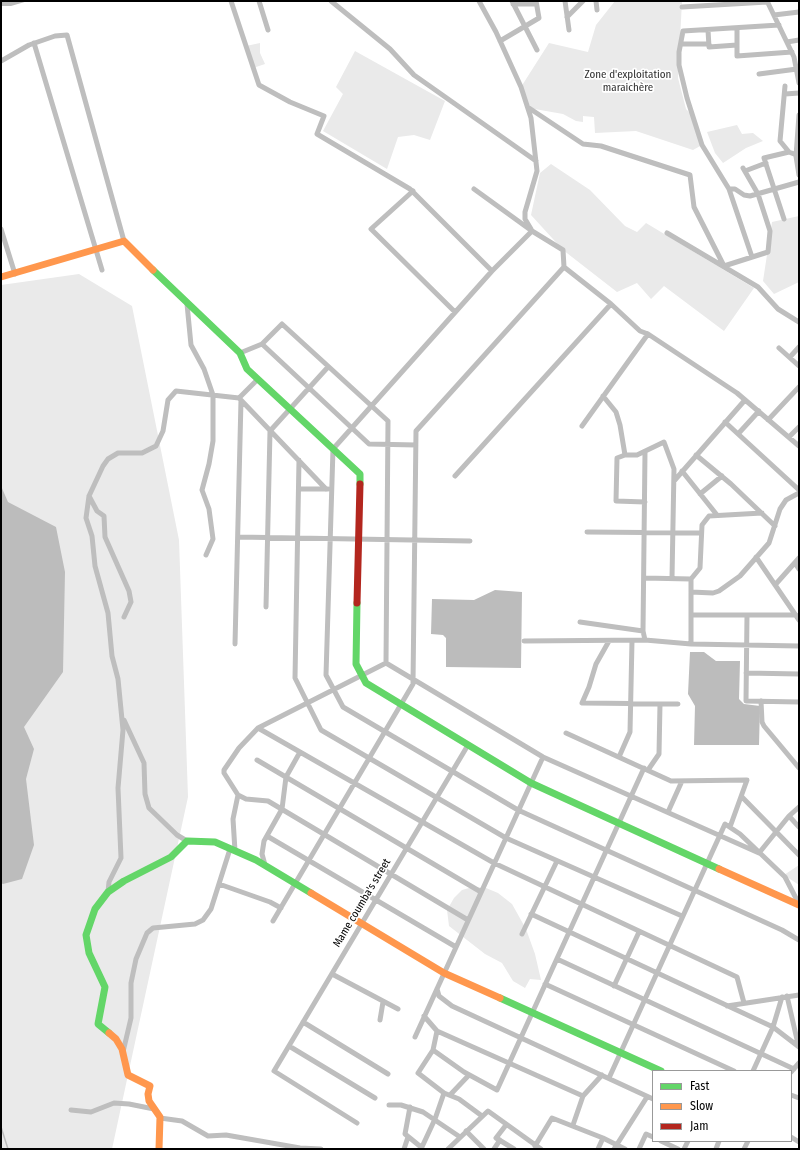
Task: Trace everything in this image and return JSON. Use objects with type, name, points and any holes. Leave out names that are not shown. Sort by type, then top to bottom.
[{"type":"street","points":[[231,1],[259,85],[290,102],[324,116],[317,134],[413,191],[492,272]]},
{"type":"street","points":[[259,1],[268,30]]},
{"type":"street","points":[[331,1],[390,49],[414,75],[536,161]]},
{"type":"street","points":[[479,1],[500,41],[529,108],[534,128],[537,171],[525,212],[525,219],[532,231]]},
{"type":"street","points":[[565,1],[569,30]]},
{"type":"street","points":[[567,17],[583,1]]},
{"type":"street","points":[[596,1],[597,10]]},
{"type":"street","points":[[682,6],[767,1],[795,55],[799,83]]},
{"type":"street","points":[[500,41],[524,27],[539,18],[536,2],[513,2],[524,27],[537,50]]},
{"type":"street","points":[[774,15],[799,12]]},
{"type":"street","points":[[752,257],[729,188],[713,165],[698,135],[689,105],[680,65],[680,44],[683,31],[779,25]]},
{"type":"street","points":[[737,28],[737,56],[795,55]]},
{"type":"street","points":[[708,30],[709,47],[737,45]]},
{"type":"street","points":[[1,61],[9,55],[34,43],[55,36],[67,35],[124,241],[187,304],[240,353],[247,368],[258,379],[360,474],[356,664],[366,683],[531,783],[799,905]]},
{"type":"street","points":[[787,42],[799,40]]},
{"type":"street","points":[[34,43],[102,270]]},
{"type":"street","points":[[680,44],[709,44]]},
{"type":"street","points":[[759,74],[797,69]]},
{"type":"street","points":[[785,86],[784,120],[780,137],[782,144],[789,152],[797,156]]},
{"type":"street","points":[[785,94],[799,92]]},
{"type":"street","points":[[529,108],[583,144],[601,146],[690,174],[694,207],[724,266]]},
{"type":"street","points":[[799,115],[797,156],[799,175]]},
{"type":"street","points":[[784,220],[764,158],[789,152]]},
{"type":"street","points":[[724,266],[768,252],[770,231],[758,194],[744,170],[766,164]]},
{"type":"street","points":[[729,188],[735,189],[747,196],[799,182]]},
{"type":"street","points":[[273,921],[413,684],[416,431],[564,267],[563,250],[532,231],[474,189]]},
{"type":"street","points":[[413,191],[371,229],[456,312]]},
{"type":"street","points":[[1,230],[15,274]]},
{"type":"street","points":[[532,231],[492,272],[333,449],[329,489],[330,539],[326,675],[343,707],[518,810],[782,930],[799,940]]},
{"type":"street","points":[[667,233],[758,286],[778,309],[799,322]]},
{"type":"street","points":[[1,277],[124,241]]},
{"type":"street","points":[[564,267],[611,304],[640,331],[648,334],[745,400],[799,446]]},
{"type":"street","points":[[187,304],[191,344],[204,369],[213,395],[213,441],[202,490],[209,509],[214,539],[206,555]]},
{"type":"street","points":[[455,476],[611,304]]},
{"type":"street","points":[[240,353],[262,344],[282,324],[388,421],[386,663]]},
{"type":"street","points":[[582,426],[648,334]]},
{"type":"street","points":[[262,344],[369,444],[416,445]]},
{"type":"street","points":[[790,357],[799,347]]},
{"type":"street","points":[[779,348],[799,366]]},
{"type":"street","points":[[266,607],[270,431],[328,367]]},
{"type":"street","points":[[235,644],[240,399],[258,379]]},
{"type":"street","points":[[768,420],[799,387]]},
{"type":"street","points":[[108,892],[109,882],[121,858],[118,803],[119,762],[124,734],[118,679],[112,656],[108,613],[95,566],[92,536],[86,518],[90,496],[103,466],[111,457],[121,452],[142,453],[156,446],[163,431],[168,400],[176,391],[240,399],[329,489]]},
{"type":"street","points":[[603,396],[616,412],[620,425],[625,455]]},
{"type":"street","points":[[674,481],[745,400]]},
{"type":"street","points":[[738,434],[759,411]]},
{"type":"street","points":[[691,592],[719,591],[740,576],[769,543],[780,509],[786,500],[799,491],[725,422]]},
{"type":"street","points":[[789,437],[799,427]]},
{"type":"street","points":[[644,502],[616,501],[616,458],[625,455],[637,455],[664,442],[674,469],[672,578]]},
{"type":"street","points":[[645,452],[643,631],[645,640]]},
{"type":"street","points":[[696,455],[722,476],[775,526]]},
{"type":"street","points":[[299,460],[296,678],[321,730],[506,838],[682,916]]},
{"type":"street","points":[[682,471],[717,515]]},
{"type":"street","points":[[700,494],[722,476]]},
{"type":"street","points":[[299,489],[329,489]]},
{"type":"street","points":[[90,496],[97,511],[104,516],[105,537],[129,591],[131,602],[124,617]]},
{"type":"street","points":[[691,644],[691,579],[700,568],[702,525],[709,516],[762,514]]},
{"type":"street","points":[[587,532],[701,533]]},
{"type":"street","points":[[238,537],[470,541]]},
{"type":"street","points":[[756,557],[797,618]]},
{"type":"street","points":[[775,585],[799,558]]},
{"type":"street","points":[[795,563],[799,569]]},
{"type":"street","points":[[644,578],[691,579]]},
{"type":"street","points":[[691,615],[747,615],[797,618]]},
{"type":"street","points":[[747,615],[746,701],[799,702]]},
{"type":"street","points":[[580,622],[643,631]]},
{"type":"street","points":[[524,641],[645,640],[691,644],[799,646]]},
{"type":"street","points":[[609,641],[596,664],[582,703],[678,704]]},
{"type":"street","points":[[618,757],[630,732],[632,641]]},
{"type":"street","points":[[386,663],[258,728],[239,748],[224,770],[224,773],[238,795],[246,798],[265,800],[282,809],[468,920]]},
{"type":"street","points":[[386,663],[543,757],[759,853]]},
{"type":"street","points":[[746,673],[799,674]]},
{"type":"street","points":[[761,701],[762,722],[764,726],[799,768]]},
{"type":"street","points":[[433,1050],[469,1075],[497,1090],[631,796],[646,769],[659,754],[660,704]]},
{"type":"street","points":[[122,716],[144,763],[146,794],[149,808],[177,835],[187,841],[212,841],[266,866],[444,974],[659,1070]]},
{"type":"street","points":[[258,728],[494,863],[737,977],[744,1003]]},
{"type":"street","points":[[566,733],[672,781],[747,780],[730,827]]},
{"type":"street","name":"Mame coumba's street","points":[[357,1123],[274,1071],[468,745]]},
{"type":"street","points":[[266,866],[262,854],[267,836],[282,809],[286,777],[300,752]]},
{"type":"street","points":[[415,1037],[543,757]]},
{"type":"street","points":[[257,760],[481,892]]},
{"type":"street","points":[[668,812],[682,781]]},
{"type":"street","points":[[123,1055],[126,1034],[131,1018],[131,983],[136,959],[147,933],[149,930],[157,927],[177,927],[200,923],[211,909],[232,850],[233,819],[238,795]]},
{"type":"street","points":[[742,797],[799,855]]},
{"type":"street","points":[[759,853],[789,816],[799,807]]},
{"type":"street","points":[[789,816],[799,827]]},
{"type":"street","points":[[609,1078],[725,824],[740,834],[785,877],[799,905]]},
{"type":"street","points":[[267,836],[456,947]]},
{"type":"street","points":[[159,1149],[158,1139],[160,1118],[150,1103],[148,1096],[150,1086],[128,1074],[123,1055],[116,1038],[98,1024],[105,987],[89,953],[86,942],[86,933],[96,909],[108,892],[124,881],[171,857],[187,841]]},
{"type":"street","points":[[522,934],[557,861]]},
{"type":"street","points":[[219,884],[270,902],[281,908]]},
{"type":"street","points":[[531,914],[773,1027],[798,1046]]},
{"type":"street","points":[[614,986],[639,932]]},
{"type":"street","points":[[557,959],[761,1053],[792,1070],[799,1063]]},
{"type":"street","points":[[332,974],[398,1010]]},
{"type":"street","points":[[545,984],[732,1070]]},
{"type":"street","points":[[437,989],[439,996],[450,1005],[602,1074],[652,1099]]},
{"type":"street","points":[[726,1006],[799,995]]},
{"type":"street","points":[[752,1070],[773,1027],[785,997]]},
{"type":"street","points":[[785,997],[798,1046]]},
{"type":"street","points":[[380,1020],[383,1002]]},
{"type":"street","points":[[424,1016],[437,1031],[583,1096]]},
{"type":"street","points":[[303,1022],[388,1074]]},
{"type":"street","points":[[437,1031],[433,1050],[418,1073],[444,1092],[459,1099],[482,1116]]},
{"type":"street","points":[[289,1046],[375,1098]]},
{"type":"street","points":[[573,1125],[583,1096],[602,1074]]},
{"type":"street","points":[[450,1095],[469,1075]]},
{"type":"street","points":[[410,1107],[405,1131],[408,1137],[421,1148],[435,1120],[444,1092]]},
{"type":"street","points":[[616,1147],[647,1097]]},
{"type":"street","points":[[71,1110],[91,1112],[114,1103],[129,1104],[154,1109]]},
{"type":"street","points":[[389,1105],[410,1107],[423,1112],[460,1137]]},
{"type":"street","points":[[448,1149],[488,1111],[538,1148],[552,1118],[573,1125],[603,1138],[616,1147],[624,1149]]},
{"type":"street","points":[[160,1118],[182,1121],[192,1125],[208,1136],[226,1135],[300,1148],[321,1149]]},
{"type":"street","points":[[506,1125],[496,1138],[514,1149]]},
{"type":"street","points":[[466,1131],[484,1149]]},
{"type":"street","points":[[639,1149],[646,1134],[652,1137]]},
{"type":"street","points":[[404,1149],[408,1137]]},
{"type":"street","points":[[598,1149],[603,1138]]},
{"type":"street","points":[[494,1149],[500,1140]]},
{"type":"street","points":[[664,1142],[678,1149]]},
{"type":"green space","name":"Zone d'exploitation maraichère","points":[[615,1],[682,1],[678,78],[686,109],[692,115],[702,145],[693,150],[636,131],[595,133],[594,117],[583,116],[583,122],[576,121],[563,114],[529,108],[521,87],[549,43],[588,52],[596,25]]},
{"type":"green space","points":[[260,43],[260,53],[265,64],[253,68],[246,46]]},
{"type":"green space","points":[[355,51],[445,101],[430,140],[414,135],[398,137],[387,169],[323,131],[343,94],[336,87]]},
{"type":"green space","points":[[737,125],[742,134],[753,133],[763,141],[746,148],[723,163],[715,153],[707,132]]},
{"type":"green space","points":[[551,164],[590,190],[625,226],[637,232],[646,223],[754,288],[724,331],[664,286],[651,299],[637,283],[617,292],[563,250],[531,215],[540,173]]},
{"type":"green space","points":[[799,216],[799,282],[774,294],[763,281],[772,222]]},
{"type":"green space","points":[[79,274],[132,306],[179,540],[188,797],[112,1149],[1,1149],[1,285]]},
{"type":"green space","points":[[799,865],[799,885],[784,875]]},
{"type":"green space","points":[[473,887],[486,888],[498,893],[512,904],[526,929],[535,954],[541,980],[530,979],[525,988],[513,981],[502,963],[485,954],[449,926],[447,910],[454,898],[462,890]]},
{"type":"shaded area","points":[[1,1],[28,1],[11,6],[1,6]]},
{"type":"shaded area","points":[[1,486],[8,502],[56,527],[65,572],[63,672],[24,727],[34,749],[26,779],[34,845],[22,879],[3,884],[1,883]]},
{"type":"shaded area","points":[[495,590],[522,592],[521,668],[446,667],[446,638],[443,635],[431,634],[432,599],[474,600]]},
{"type":"shaded area","points":[[690,652],[704,652],[716,661],[740,661],[739,699],[744,704],[760,706],[759,745],[694,745],[695,706],[688,694]]},
{"type":"waterway","points":[[1,1127],[8,1149]]},
{"type":"traffic: fast","points":[[153,270],[240,353],[247,369],[360,474],[360,484]]},
{"type":"traffic: fast","points":[[357,603],[356,664],[366,683],[531,783],[719,869]]},
{"type":"traffic: fast","points":[[109,1033],[98,1024],[105,987],[89,953],[86,935],[95,909],[108,892],[124,881],[171,857],[187,841],[215,842],[256,860],[311,893]]},
{"type":"traffic: fast","points":[[500,998],[659,1070]]},
{"type":"traffic: slow","points":[[1,277],[124,241],[153,270]]},
{"type":"traffic: slow","points":[[719,869],[799,905]]},
{"type":"traffic: slow","points":[[311,893],[444,973],[500,998]]},
{"type":"traffic: slow","points":[[109,1033],[116,1039],[122,1049],[128,1075],[150,1086],[148,1094],[149,1101],[160,1117],[159,1149]]},
{"type":"traffic: jam","points":[[357,603],[360,484]]}]
